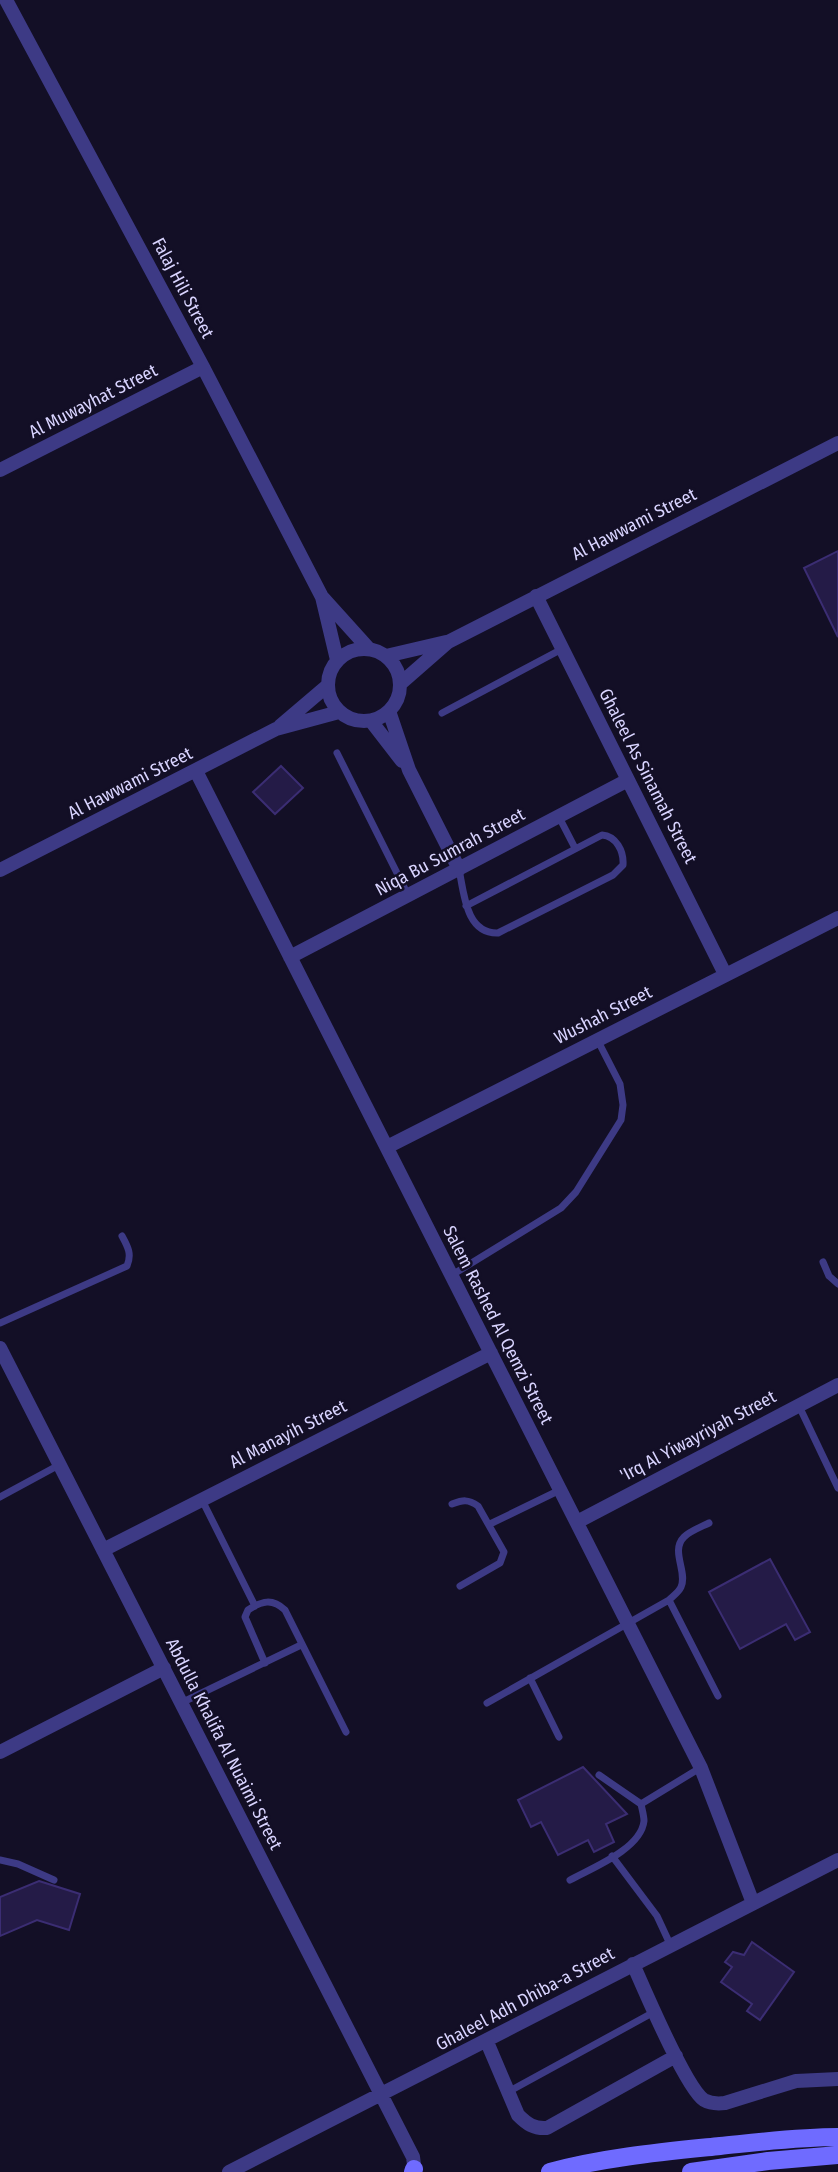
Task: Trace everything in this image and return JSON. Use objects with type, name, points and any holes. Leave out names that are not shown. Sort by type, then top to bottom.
[{"type":"main road","points":[[550,2172],[640,2154],[838,2137]]},
{"type":"main road","points":[[691,2172],[838,2155]]},
{"type":"street","name":"Falaj Hili Street","points":[[6,0],[204,367],[322,597],[337,660]]},
{"type":"street","name":"Al Muwayhat Street","points":[[0,471],[204,367]]},
{"type":"street","name":"Al Hawwami Street","points":[[400,684],[448,642],[838,443]]},
{"type":"street","name":"Ghaleel As Sinamah Street","points":[[536,596],[725,974]]},
{"type":"street","name":"Falaj Hili Street","points":[[322,597],[369,649]]},
{"type":"street","name":"Al Hawwami Street","points":[[386,656],[448,642]]},
{"type":"street","points":[[357,649],[369,649],[386,656],[394,664],[400,684],[398,699],[389,711],[381,718],[371,721],[354,720],[339,712],[330,700],[327,686],[328,677],[337,660],[357,649]]},
{"type":"street","name":"Al Hawwami Street","points":[[0,870],[276,729],[327,686]]},
{"type":"street","points":[[389,711],[409,770],[459,869]]},
{"type":"street","name":"Al Hawwami Street","points":[[276,729],[339,712]]},
{"type":"street","points":[[371,721],[409,770]]},
{"type":"street","name":"Salem Rashed Al Qemzi Street","points":[[196,771],[701,1768],[753,1903]]},
{"type":"street","name":"Niqa Bu Sumrah Street","points":[[290,957],[628,780]]},
{"type":"street","name":"Wushah Street","points":[[387,1147],[838,918]]},
{"type":"street","name":"Abdulla Khalifa Al Nuaimi Street","points":[[0,1348],[416,2168]]},
{"type":"street","name":"Al Manayih Street","points":[[103,1550],[491,1353]]},
{"type":"street","name":"'Irq Al Yiwayriyah Street","points":[[577,1522],[838,1385]]},
{"type":"street","points":[[0,1752],[163,1668]]},
{"type":"street","name":"Ghaleel Adh Dhiba-a Street","points":[[229,2172],[838,1860]]},
{"type":"street","points":[[633,1964],[676,2056],[694,2090],[703,2099],[714,2104],[725,2103],[796,2081],[838,2078]]},
{"type":"street","points":[[487,2042],[518,2115],[526,2124],[538,2129],[547,2128],[676,2056]]},
{"type":"street","points":[[797,2158],[838,2165]]},
{"type":"lane","points":[[442,713],[562,649]]},
{"type":"lane","points":[[337,752],[408,895]]},
{"type":"lane","points":[[559,816],[575,848]]},
{"type":"lane","points":[[459,869],[466,906],[480,929],[488,933],[498,933],[613,875],[623,865],[624,857],[615,840],[601,835],[466,906]]},
{"type":"lane","points":[[451,1275],[506,1244],[561,1208],[576,1192],[621,1120],[623,1105],[620,1084],[597,1040]]},
{"type":"lane","points":[[0,1323],[127,1266],[130,1252],[122,1236]]},
{"type":"lane","points":[[823,1262],[829,1276],[838,1284]]},
{"type":"lane","points":[[798,1406],[838,1488]]},
{"type":"lane","points":[[0,1497],[60,1465]]},
{"type":"lane","points":[[490,1524],[560,1490]]},
{"type":"lane","points":[[202,1500],[255,1606]]},
{"type":"lane","points":[[452,1504],[463,1500],[478,1506],[504,1552],[500,1563],[460,1586]]},
{"type":"lane","points":[[487,1703],[669,1600],[681,1589],[683,1580],[680,1544],[684,1537],[709,1523]]},
{"type":"lane","points":[[669,1600],[718,1696]]},
{"type":"lane","points":[[265,1663],[245,1618],[248,1610],[268,1601],[277,1603],[285,1610],[346,1732]]},
{"type":"lane","points":[[181,1703],[301,1645]]},
{"type":"lane","points":[[530,1678],[559,1737]]},
{"type":"lane","points":[[641,1804],[701,1768]]},
{"type":"lane","points":[[570,1880],[625,1850],[636,1838],[644,1822],[641,1804],[599,1774]]},
{"type":"lane","points":[[612,1856],[657,1916],[670,1944]]},
{"type":"lane","points":[[0,1860],[18,1864],[54,1880]]},
{"type":"lane","points":[[507,2092],[654,2011]]},
{"type":"building","points":[[838,551],[838,637],[804,568]]},
{"type":"building","points":[[281,766],[303,788],[275,814],[253,792]]},
{"type":"building","points":[[770,1559],[810,1632],[795,1640],[786,1624],[740,1649],[709,1592]]},
{"type":"building","points":[[583,1767],[627,1814],[606,1824],[614,1842],[594,1852],[588,1840],[558,1855],[541,1822],[531,1827],[518,1800]]},
{"type":"building","points":[[39,1881],[80,1894],[69,1930],[37,1920],[0,1936],[0,1897]]},
{"type":"building","points":[[752,1942],[794,1972],[760,2020],[747,2011],[752,2004],[721,1982],[732,1967],[725,1962],[733,1952],[744,1955]]}]
